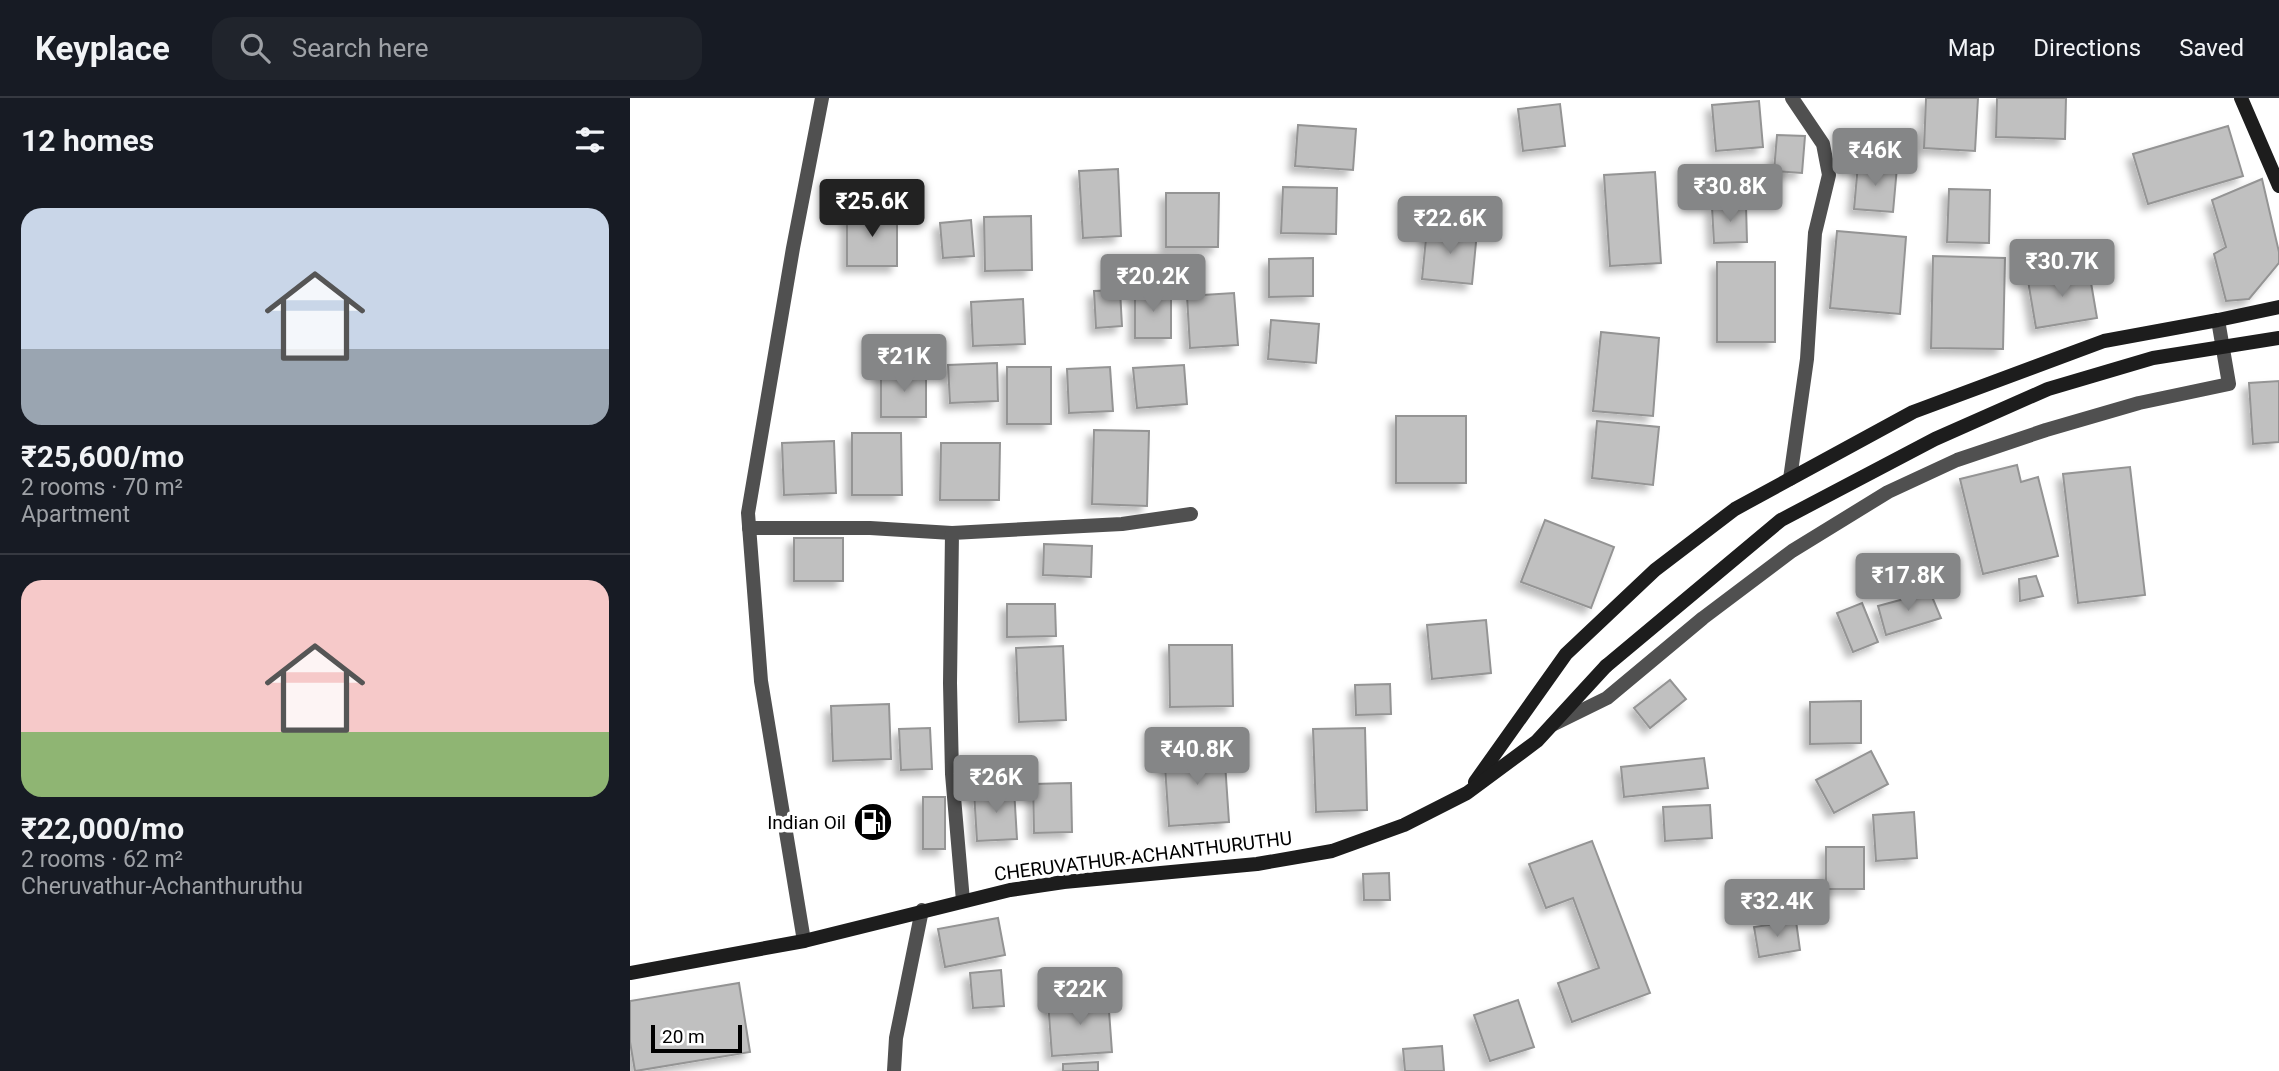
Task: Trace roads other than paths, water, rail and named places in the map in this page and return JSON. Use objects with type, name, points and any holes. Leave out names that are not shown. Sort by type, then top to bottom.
[{"type":"main road","points":[[2241,98],[2279,186]]},
{"type":"main road","points":[[1468,793],[1566,654],[1655,570],[1735,509],[1913,412],[2104,341],[2279,307]]},
{"type":"main road","name":"CHERUVATHUR-ACHANTHURUTHU","points":[[630,973],[804,941],[1010,890],[1064,882],[1257,864],[1332,851],[1404,825],[1468,793],[1537,741],[1606,666],[1782,520],[1934,439],[2048,389],[2153,358],[2279,338]]},
{"type":"street","points":[[804,941],[761,681],[748,513],[790,262],[822,98]]},
{"type":"street","points":[[1790,479],[1807,359],[1815,233],[1829,175],[1823,144],[1792,98]]},
{"type":"street","points":[[1551,726],[1607,698],[1703,618],[1792,551],[1888,492],[1957,460],[2046,430],[2139,403],[2229,384],[2218,320]]},
{"type":"street","points":[[749,528],[870,528],[952,533],[1122,524],[1191,514]]},
{"type":"street","points":[[952,533],[952,774],[963,901]]},
{"type":"street","points":[[894,1071],[896,1038],[922,910]]},
{"type":"place","name":"Indian Oil","points":[[873,822]]}]
